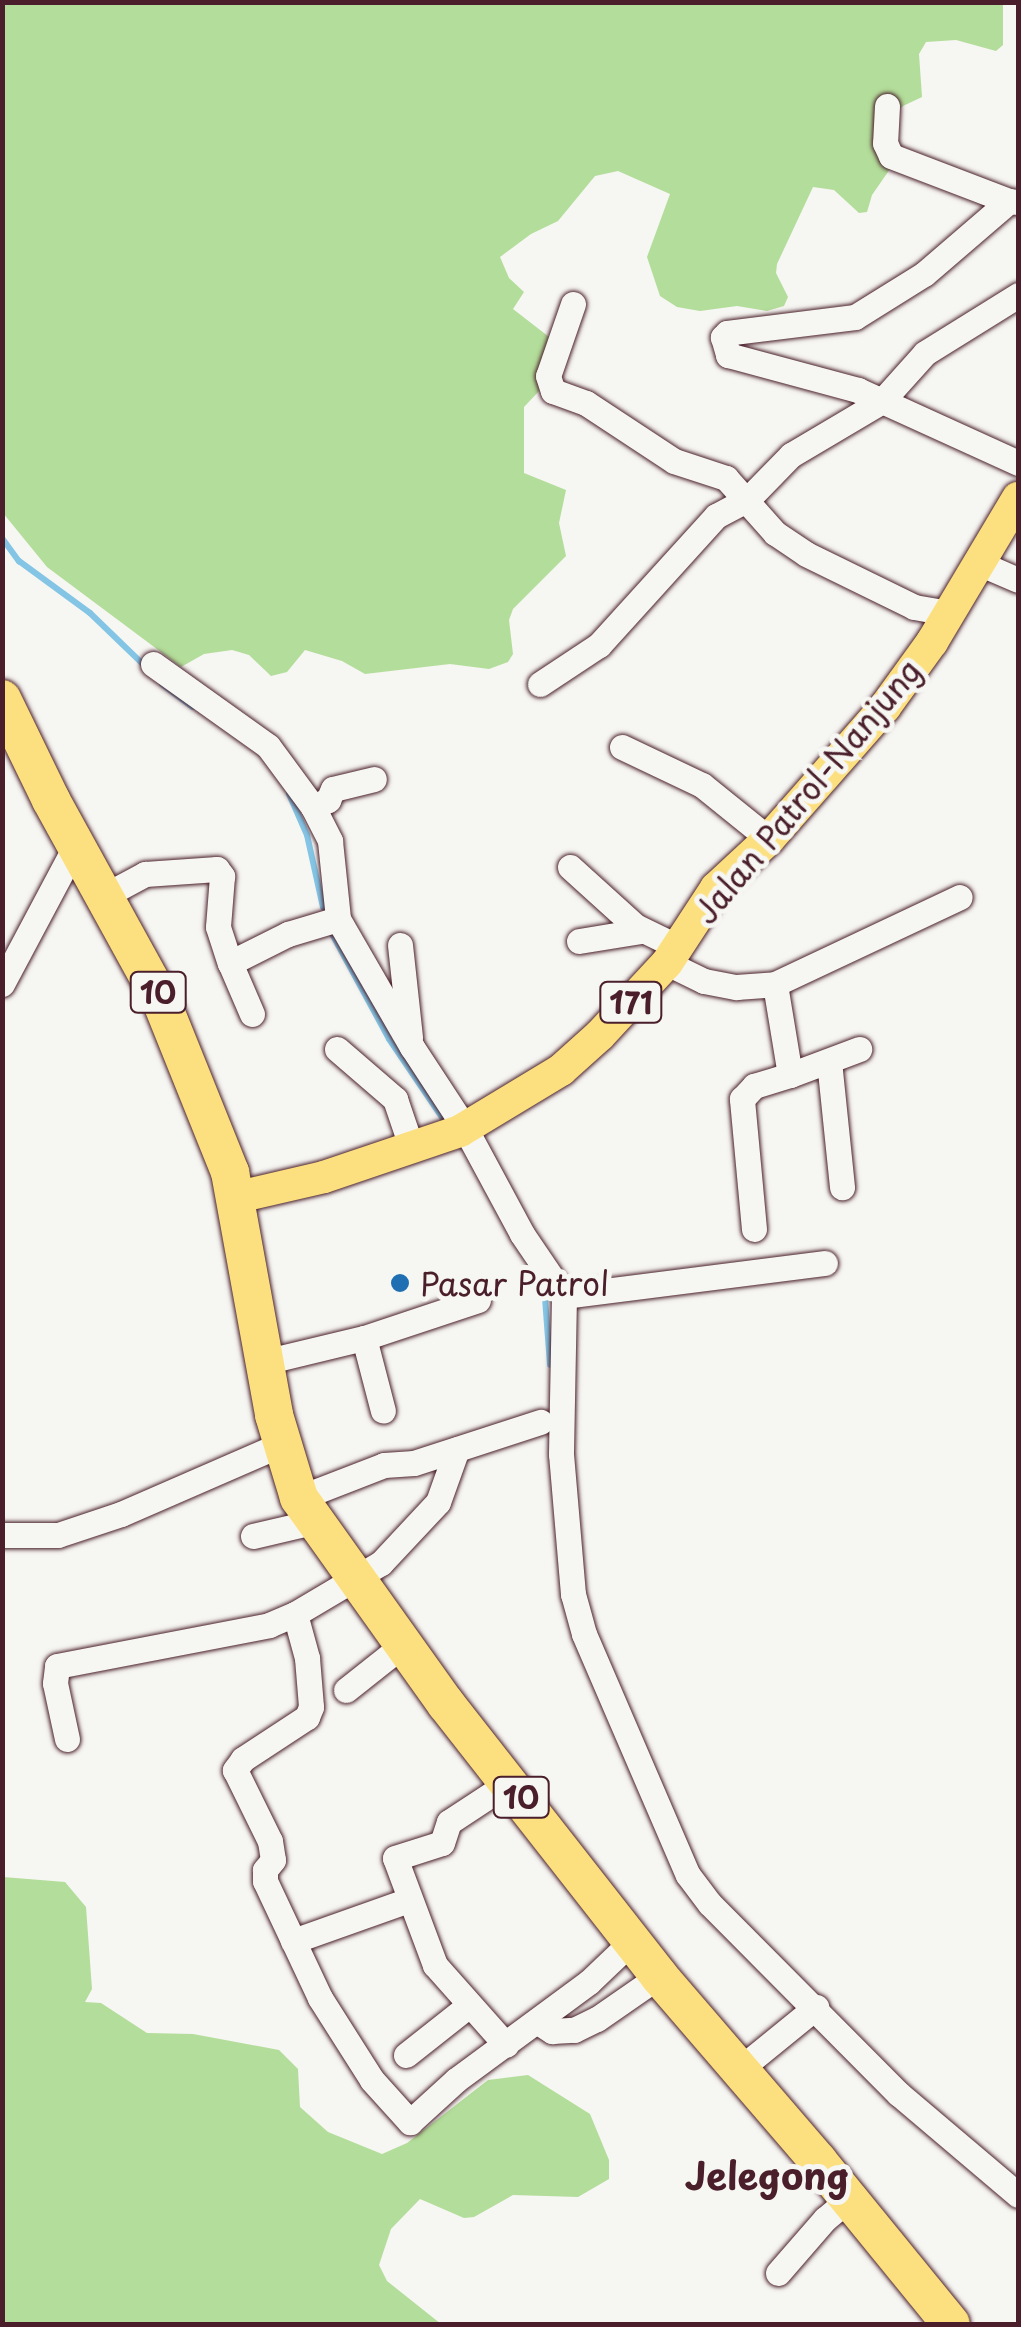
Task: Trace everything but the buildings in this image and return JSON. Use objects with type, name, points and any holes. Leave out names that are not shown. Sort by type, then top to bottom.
[{"type":"highway","name":"10","points":[[2,698],[76,845],[160,998],[238,1197],[264,1362],[282,1444],[306,1510],[446,1704],[510,1782],[626,1946],[660,1976],[741,2068],[950,2324]]},
{"type":"main road","name":"Jalan Patrol-Nanjung","points":[[238,1197],[412,1150],[457,1132],[562,1070],[673,955],[716,888],[769,839],[885,708],[981,564],[1018,498]]},
{"type":"street","points":[[888,106],[886,143],[890,156],[1014,202]]},
{"type":"street","points":[[1014,202],[924,274],[855,317],[728,332],[723,337],[728,355],[858,390],[1018,463]]},
{"type":"street","points":[[540,684],[599,644],[716,516],[748,499],[791,456],[882,402],[925,353],[1018,295]]},
{"type":"street","points":[[573,304],[548,376],[554,391],[586,403],[674,461],[714,471],[748,499],[775,534],[806,554],[914,607],[948,613]]},
{"type":"street","points":[[981,564],[1018,580]]},
{"type":"street","points":[[153,664],[268,746],[313,808],[330,840],[338,919],[457,1132],[564,1296],[561,1454],[573,1594],[584,1634],[688,1875],[710,1904],[899,2094],[1018,2195]]},
{"type":"street","points":[[622,746],[702,785],[769,839]]},
{"type":"street","points":[[313,808],[328,800],[331,789],[374,779]]},
{"type":"street","points":[[2,984],[76,845]]},
{"type":"street","points":[[570,867],[607,906],[704,981],[736,988],[775,984],[960,897]]},
{"type":"street","points":[[104,896],[145,874],[217,869],[222,876],[218,928],[252,1014]]},
{"type":"street","points":[[230,963],[288,934],[338,919]]},
{"type":"street","points":[[579,942],[641,930]]},
{"type":"street","points":[[400,944],[412,1047]]},
{"type":"street","points":[[775,984],[790,1076]]},
{"type":"street","points":[[754,1229],[742,1099],[754,1086],[859,1048]]},
{"type":"street","points":[[337,1049],[395,1099],[412,1150]]},
{"type":"street","points":[[829,1061],[842,1187]]},
{"type":"street","points":[[564,1296],[825,1262]]},
{"type":"street","points":[[264,1362],[364,1338],[478,1300]]},
{"type":"street","points":[[364,1338],[382,1411]]},
{"type":"street","points":[[253,1536],[384,1466],[414,1463],[540,1422]]},
{"type":"street","points":[[2,1535],[58,1536],[121,1514],[282,1444]]},
{"type":"street","points":[[67,1739],[55,1683],[57,1666],[269,1625],[296,1614],[381,1563],[438,1502],[457,1449]]},
{"type":"street","points":[[296,1614],[307,1658],[311,1707],[307,1717],[236,1766],[270,1842],[273,1860],[264,1876],[320,1998],[372,2080],[410,2122],[456,2080],[538,2022],[626,1946]]},
{"type":"street","points":[[346,1690],[404,1644]]},
{"type":"street","points":[[506,2045],[434,1965],[409,1900],[398,1854],[442,1843],[449,1822],[510,1782]]},
{"type":"street","points":[[293,1940],[409,1900]]},
{"type":"street","points":[[597,2019],[596,2009],[616,1989],[626,1946]]},
{"type":"street","points":[[538,2022],[552,2031],[597,2019],[660,1976]]},
{"type":"street","points":[[406,2055],[468,2006]]},
{"type":"street","points":[[741,2068],[816,2008]]},
{"type":"street","points":[[778,2273],[825,2219],[849,2200]]},
{"type":"green space","points":[[1003,2],[1003,45],[996,51],[956,40],[926,42],[919,54],[922,97],[903,106],[876,129],[876,150],[890,169],[872,195],[867,212],[859,213],[834,190],[813,187],[777,264],[776,273],[788,297],[784,306],[767,311],[737,306],[700,311],[677,307],[660,296],[647,257],[670,194],[618,171],[595,176],[558,221],[531,234],[500,257],[509,278],[524,292],[513,309],[553,340],[540,390],[524,407],[524,473],[566,490],[559,523],[566,556],[513,609],[509,620],[513,654],[508,662],[489,669],[450,664],[365,674],[342,661],[305,650],[287,672],[271,676],[249,655],[232,650],[204,654],[181,667],[47,567],[3,513],[2,3]]},
{"type":"green space","points":[[3,1877],[65,1882],[86,1907],[92,1989],[85,2002],[101,2003],[147,2033],[193,2034],[279,2050],[298,2069],[300,2107],[328,2132],[382,2154],[407,2143],[488,2080],[528,2075],[590,2114],[609,2160],[609,2179],[578,2197],[513,2195],[474,2217],[464,2218],[420,2199],[391,2229],[379,2265],[387,2281],[441,2324],[3,2324]]},
{"type":"waterway","points":[[2,538],[19,561],[90,613],[147,668]]},
{"type":"waterway","points":[[162,684],[192,707]]},
{"type":"waterway","points":[[289,794],[307,835],[323,907]]},
{"type":"waterway","points":[[331,932],[389,1039],[448,1126]]},
{"type":"waterway","points":[[530,1266],[545,1298],[550,1365]]},
{"type":"place","name":"Pasar Patrol","points":[[400,1283]]},
{"type":"district","name":"Jelegong","points":[[767,2175]]}]
